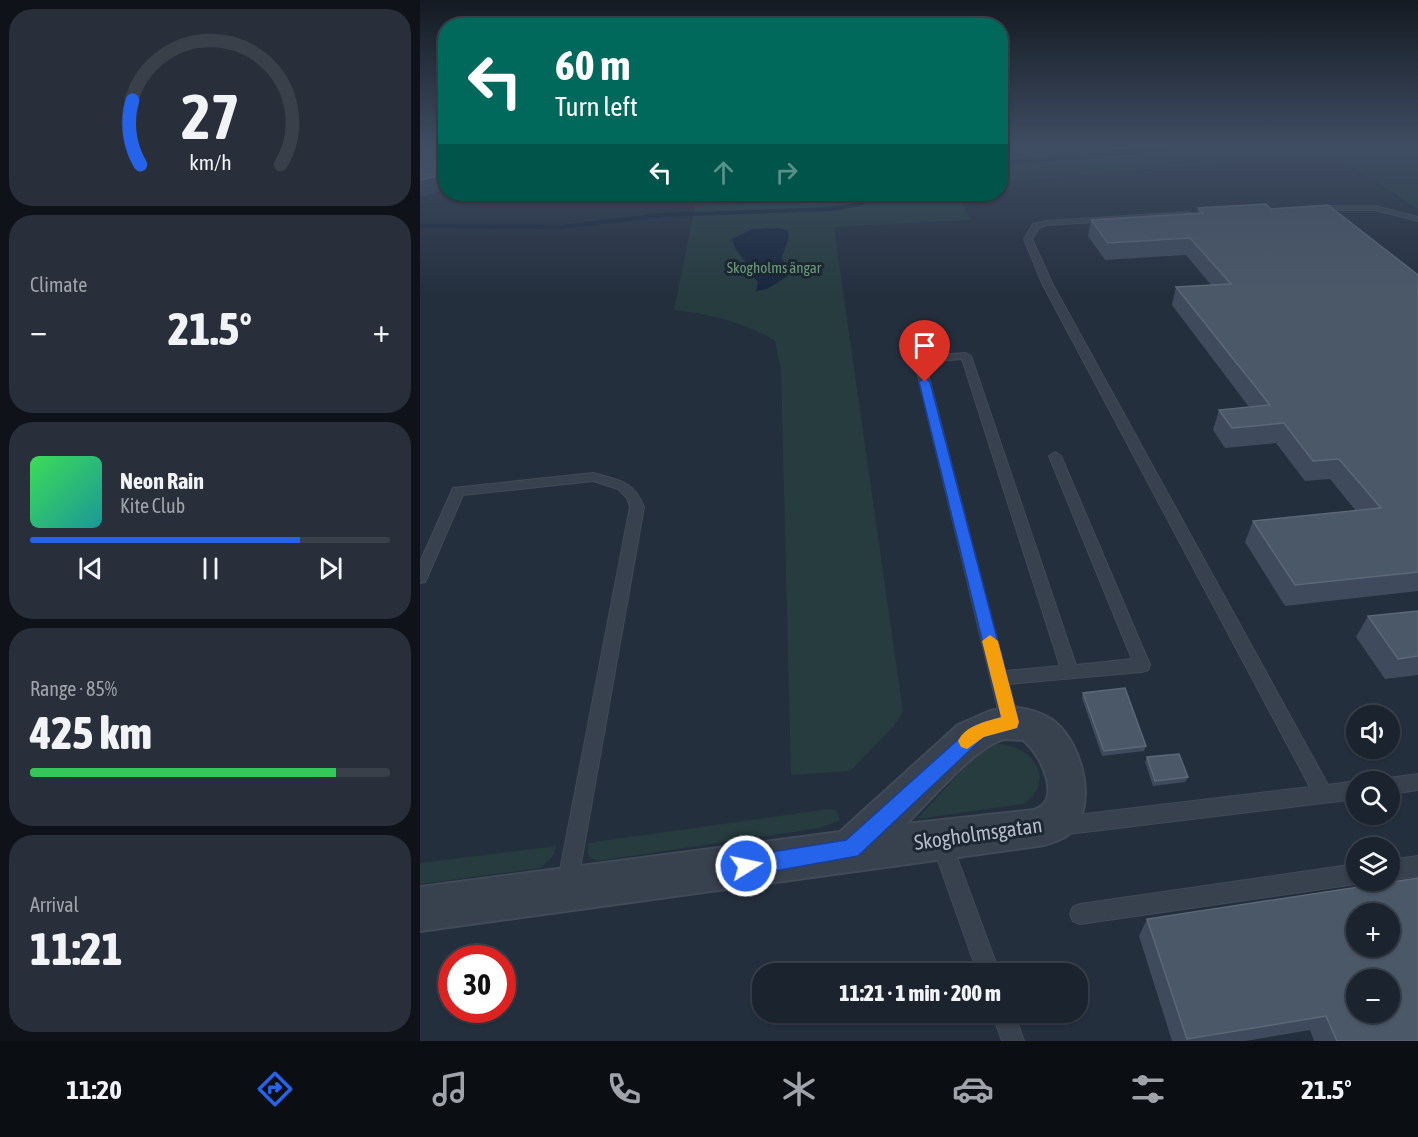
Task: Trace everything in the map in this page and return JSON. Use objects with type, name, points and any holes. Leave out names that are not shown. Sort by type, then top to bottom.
[{"type":"street","name":"Skogholmsgatan","points":[[420,909],[746,866],[851,849],[1034,829],[1054,821],[1064,808],[1066,790],[1063,770],[1055,749],[1043,734],[1027,725],[1010,722]]},
{"type":"street","points":[[851,849],[979,731],[1010,722]]},
{"type":"lane","points":[[1304,208],[1375,208],[1418,219]]},
{"type":"lane","points":[[1201,213],[1046,223],[1036,226],[1028,239],[1048,285],[1323,794]]},
{"type":"lane","points":[[1010,722],[919,359],[966,356],[1070,672]]},
{"type":"lane","points":[[999,678],[1142,665],[1055,456]]},
{"type":"lane","points":[[420,578],[458,491],[592,477],[623,486],[633,496],[637,507],[636,515],[566,890]]},
{"type":"lane","points":[[1400,784],[1418,782]]},
{"type":"lane","points":[[1034,829],[1346,791]]},
{"type":"lane","points":[[940,839],[985,963]]},
{"type":"lane","points":[[1400,868],[1418,866]]},
{"type":"lane","points":[[1080,914],[1346,875]]},
{"type":"lane","points":[[1007,1023],[1014,1041]]},
{"type":"green space","points":[[1399,197],[1418,197],[1418,209]]},
{"type":"green space","name":"Skogholms ängar","points":[[815,201],[961,201],[971,220],[834,227],[903,712],[893,727],[850,771],[791,775],[781,369],[775,341],[752,329],[726,320],[674,310],[695,206]]},
{"type":"green space","points":[[995,743],[1019,749],[1035,763],[1039,784],[1031,798],[1024,804],[917,819],[982,749]]},
{"type":"green space","points":[[829,809],[836,810],[840,820],[820,828],[597,861],[589,856],[588,852],[588,843]]},
{"type":"green space","points":[[556,846],[554,854],[541,868],[420,884],[420,863]]},
{"type":"water","points":[[752,229],[787,230],[789,237],[782,257],[788,276],[767,289],[756,291],[758,282],[753,276],[753,271],[736,250],[732,239]]},
{"type":"building","points":[[1266,204],[1271,209],[1328,205],[1418,275],[1418,572],[1295,585],[1253,521],[1381,508],[1339,459],[1313,461],[1284,423],[1232,428],[1219,410],[1270,405],[1176,287],[1231,284],[1190,238],[1108,243],[1091,220],[1203,213],[1198,208]]},
{"type":"building","points":[[1418,611],[1418,656],[1398,659],[1368,616]]},
{"type":"building","points":[[1125,688],[1146,746],[1104,751],[1083,693]]},
{"type":"building","points":[[1179,754],[1188,777],[1155,781],[1147,757]]},
{"type":"building","points":[[1418,878],[1418,1041],[1337,1041],[1326,1016],[1187,1039],[1147,919],[1346,889],[1346,891],[1400,891],[1400,881]]},
{"type":"waterway","points":[[420,226],[561,227],[663,215],[831,209],[861,204],[864,201]]},
{"type":"slow traffic","points":[[967,741],[979,731],[996,724],[1010,722],[990,641]]},
{"type":"route","points":[[746,866],[851,849],[979,731],[996,724],[1010,722],[925,382]]}]
